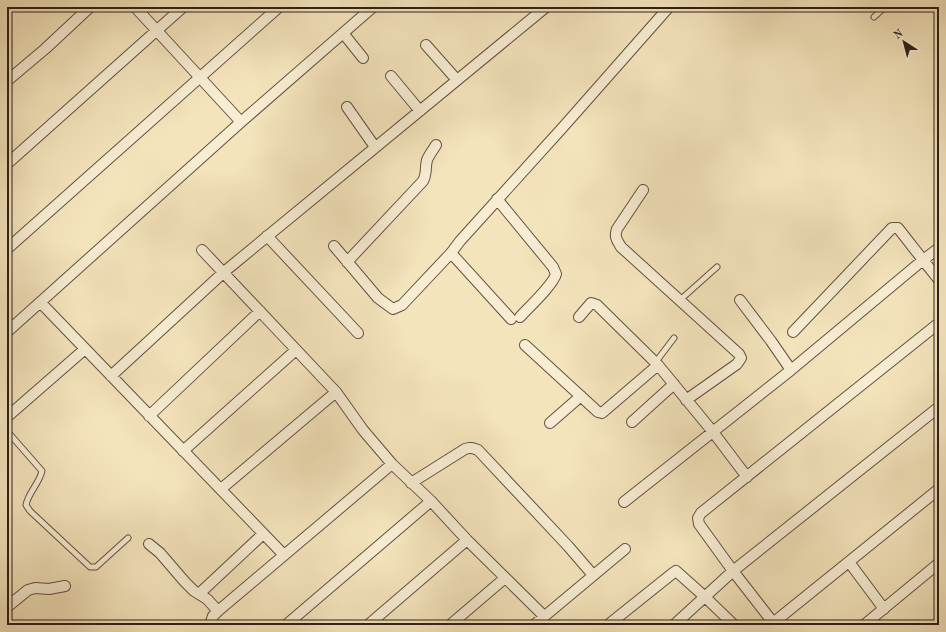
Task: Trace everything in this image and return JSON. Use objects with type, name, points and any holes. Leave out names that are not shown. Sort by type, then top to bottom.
[{"type":"street","points":[[7,81],[45,49],[90,7]]},
{"type":"street","points":[[135,7],[241,122]]},
{"type":"street","points":[[7,164],[183,7]]},
{"type":"street","points":[[7,248],[279,7]]},
{"type":"street","points":[[7,332],[241,122],[373,7]]},
{"type":"street","points":[[111,376],[224,272],[546,7]]},
{"type":"street","points":[[334,246],[378,298],[393,310],[402,305],[451,253],[460,241],[669,7]]},
{"type":"street","points":[[343,33],[363,58]]},
{"type":"street","points":[[426,45],[457,80]]},
{"type":"street","points":[[391,76],[420,111]]},
{"type":"street","points":[[346,107],[375,147]]},
{"type":"street","points":[[347,262],[423,181],[426,176],[429,155],[436,145]]},
{"type":"street","points":[[643,190],[616,229],[616,239],[621,247],[739,354],[741,358],[736,364],[686,400]]},
{"type":"street","points":[[451,253],[515,318],[555,278],[556,274],[553,267],[497,200]]},
{"type":"street","points":[[793,332],[892,228],[898,228],[939,280]]},
{"type":"street","points":[[267,236],[358,333]]},
{"type":"street","points":[[624,502],[791,370],[939,248]]},
{"type":"street","points":[[202,250],[336,392],[364,430],[392,464],[431,501],[544,616]]},
{"type":"street","points":[[740,300],[791,370]]},
{"type":"street","points":[[41,303],[284,555]]},
{"type":"street","points":[[579,317],[591,303],[597,305],[674,384],[747,477]]},
{"type":"street","points":[[149,416],[260,311]]},
{"type":"street","points":[[939,323],[701,513],[698,518],[699,524],[774,624],[939,489]]},
{"type":"street","points":[[525,345],[598,412],[602,413],[656,364]]},
{"type":"street","points":[[7,417],[85,349]]},
{"type":"street","points":[[183,451],[296,350]]},
{"type":"street","points":[[632,422],[674,384]]},
{"type":"street","points":[[221,489],[336,392]]},
{"type":"street","points":[[550,423],[581,396]]},
{"type":"street","points":[[674,625],[733,571],[939,407]]},
{"type":"street","points":[[411,483],[464,449],[469,447],[478,450],[568,546],[593,575]]},
{"type":"street","points":[[210,625],[213,616],[218,611],[392,464]]},
{"type":"street","points":[[286,625],[431,501]]},
{"type":"street","points":[[200,593],[263,534]]},
{"type":"street","points":[[368,625],[468,540]]},
{"type":"street","points":[[149,544],[160,553],[184,582],[200,593],[218,611]]},
{"type":"street","points":[[534,625],[625,549]]},
{"type":"street","points":[[849,562],[884,609]]},
{"type":"street","points":[[864,625],[939,563]]},
{"type":"street","points":[[608,625],[676,571],[734,625]]},
{"type":"street","points":[[450,625],[505,578]]},
{"type":"street","points":[[7,607],[28,590],[35,588],[49,589],[65,586]]},
{"type":"lane","points":[[874,17],[885,7]]},
{"type":"lane","points":[[939,194],[937,196],[937,201],[939,204]]},
{"type":"lane","points":[[680,300],[717,267]]},
{"type":"lane","points":[[656,364],[674,338]]},
{"type":"lane","points":[[7,431],[42,471],[41,477],[27,501],[26,506],[90,567],[96,567],[128,538]]}]
